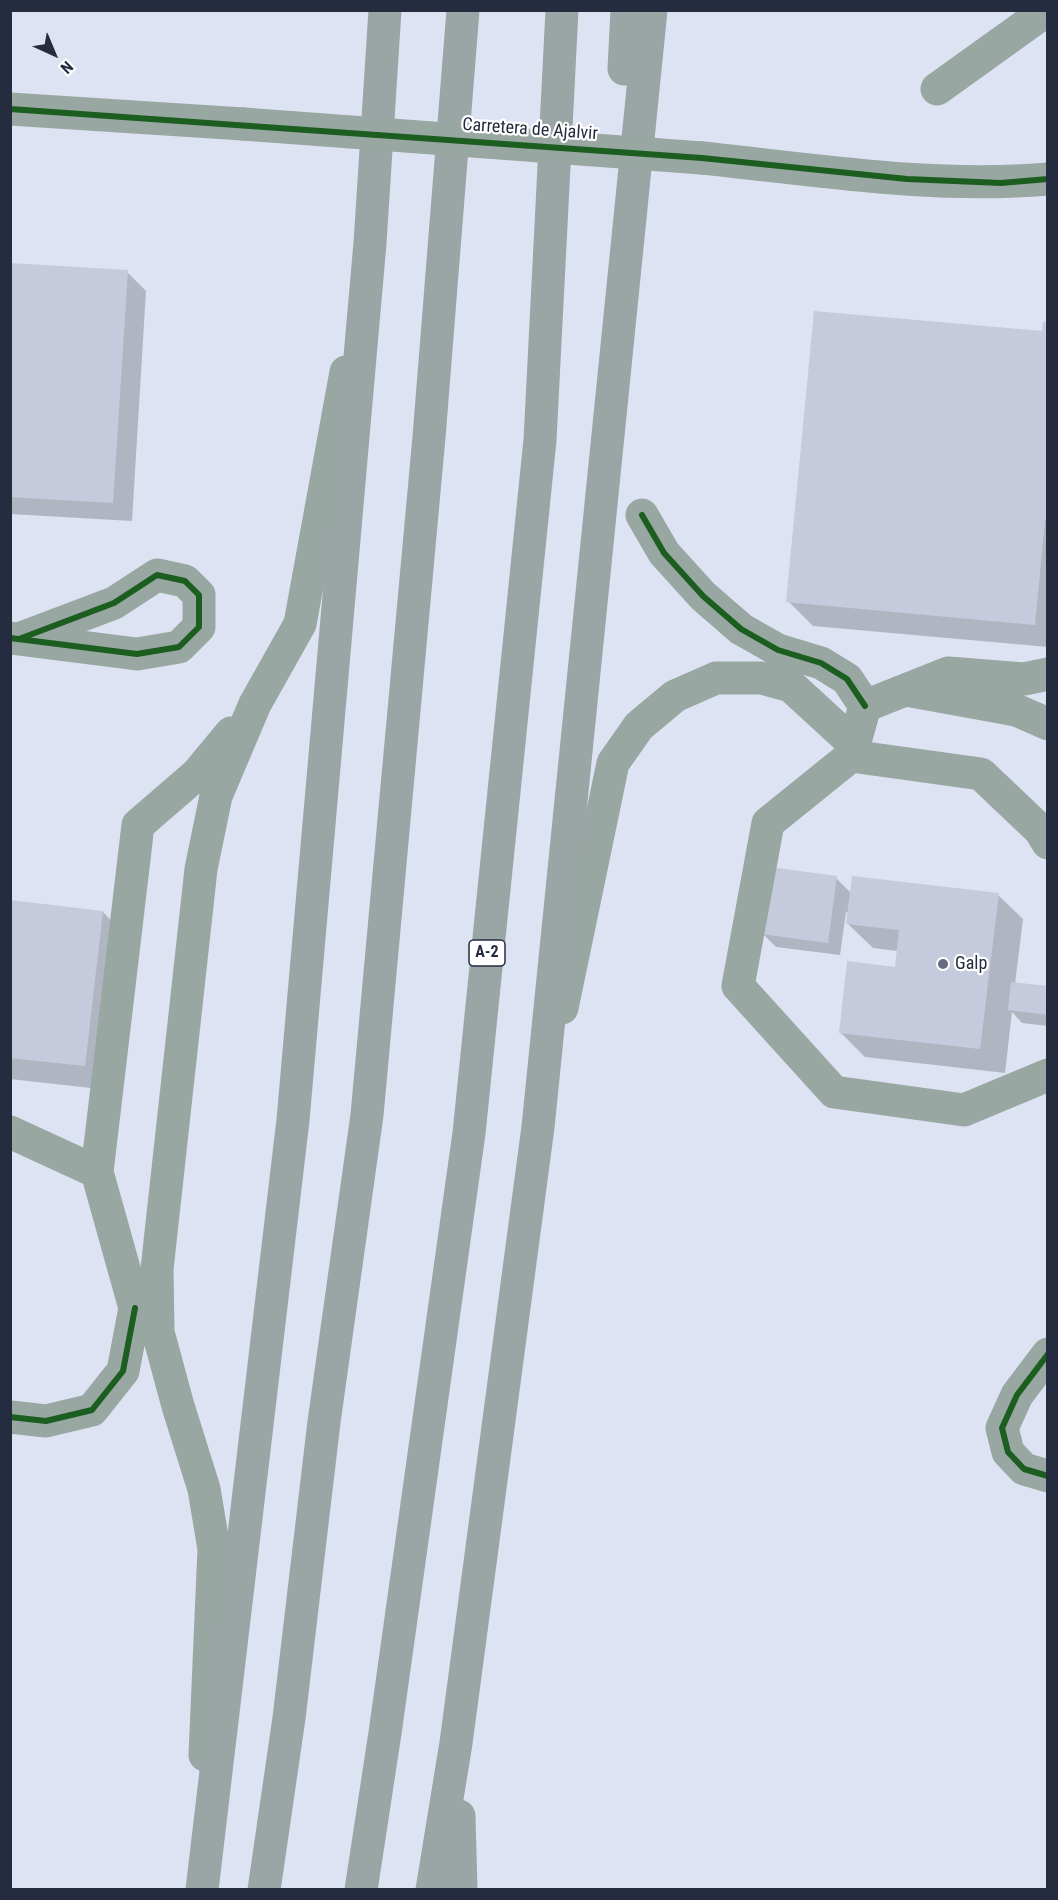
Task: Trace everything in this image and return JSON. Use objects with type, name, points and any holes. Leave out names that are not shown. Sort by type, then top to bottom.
[{"type":"highway","points":[[200,1890],[293,1120],[370,243],[385,10]]},
{"type":"highway","points":[[264,1890],[289,1718],[324,1422],[367,1115],[429,437],[463,10]]},
{"type":"highway","name":"A-2","points":[[361,1890],[392,1687],[469,1133],[540,440],[562,10]]},
{"type":"highway","points":[[606,452],[627,10]]},
{"type":"highway","points":[[432,1890],[456,1743],[538,1127],[651,10]]},
{"type":"highway","points":[[456,1743],[461,1890]]},
{"type":"street","points":[[937,89],[1047,10]]},
{"type":"street","name":"Carretera de Ajalvir","points":[[10,109],[702,158],[907,179],[1001,183],[1047,179]]},
{"type":"street","points":[[200,1890],[214,1549],[204,1489],[158,1332],[158,1269],[201,869],[216,796],[255,704],[300,624],[370,243]]},
{"type":"street","points":[[642,515],[664,554],[703,596],[741,629],[778,650],[821,663],[838,673],[847,679],[865,706]]},
{"type":"street","points":[[156,575],[185,581],[199,595],[199,627],[179,647],[137,654],[15,639],[114,603],[156,575]]},
{"type":"street","points":[[865,706],[948,673],[1024,679],[1047,674]]},
{"type":"street","points":[[538,1127],[613,763],[639,726],[675,696],[716,678],[762,678],[791,686],[852,750],[981,774],[1040,830],[1047,843]]},
{"type":"street","points":[[906,690],[1016,710],[1047,724]]},
{"type":"street","points":[[10,1418],[46,1421],[92,1410],[123,1371],[135,1308],[96,1172],[138,825],[197,774],[255,704]]},
{"type":"street","points":[[865,706],[852,750],[768,823],[738,986],[834,1092],[964,1110],[1047,1075]]},
{"type":"street","points":[[10,1132],[96,1172]]},
{"type":"street","points":[[135,1308],[158,1332]]},
{"type":"street","points":[[1047,1354],[1017,1395],[1002,1428],[1008,1452],[1024,1469],[1047,1476]]},
{"type":"building","points":[[10,263],[128,270],[113,503],[10,497]]},
{"type":"building","points":[[814,311],[1042,331],[1043,322],[1048,322],[1048,520],[1045,520],[1035,625],[786,602]]},
{"type":"building","points":[[770,867],[837,876],[828,943],[761,934]]},
{"type":"building","name":"Galp","points":[[852,876],[999,893],[980,1049],[839,1033],[847,961],[895,967],[899,930],[846,924]]},
{"type":"building","points":[[10,900],[103,911],[85,1066],[10,1058]]},
{"type":"building","points":[[1011,982],[1048,986],[1048,1015],[1008,1010]]},
{"type":"cycle path","points":[[10,109],[702,158],[907,179],[1001,183],[1048,179]]},
{"type":"cycle path","points":[[642,515],[664,553],[703,596],[741,629],[778,650],[821,663],[847,679],[865,706]]},
{"type":"cycle path","points":[[10,638],[137,654],[179,647],[199,627],[199,595],[185,581],[157,575],[114,603],[19,639]]},
{"type":"cycle path","points":[[10,1417],[46,1421],[92,1410],[123,1371],[135,1308]]},
{"type":"cycle path","points":[[1048,1354],[1017,1395],[1002,1428],[1008,1452],[1024,1469],[1048,1476]]},
{"type":"place","name":"Galp","points":[[943,964]]}]
